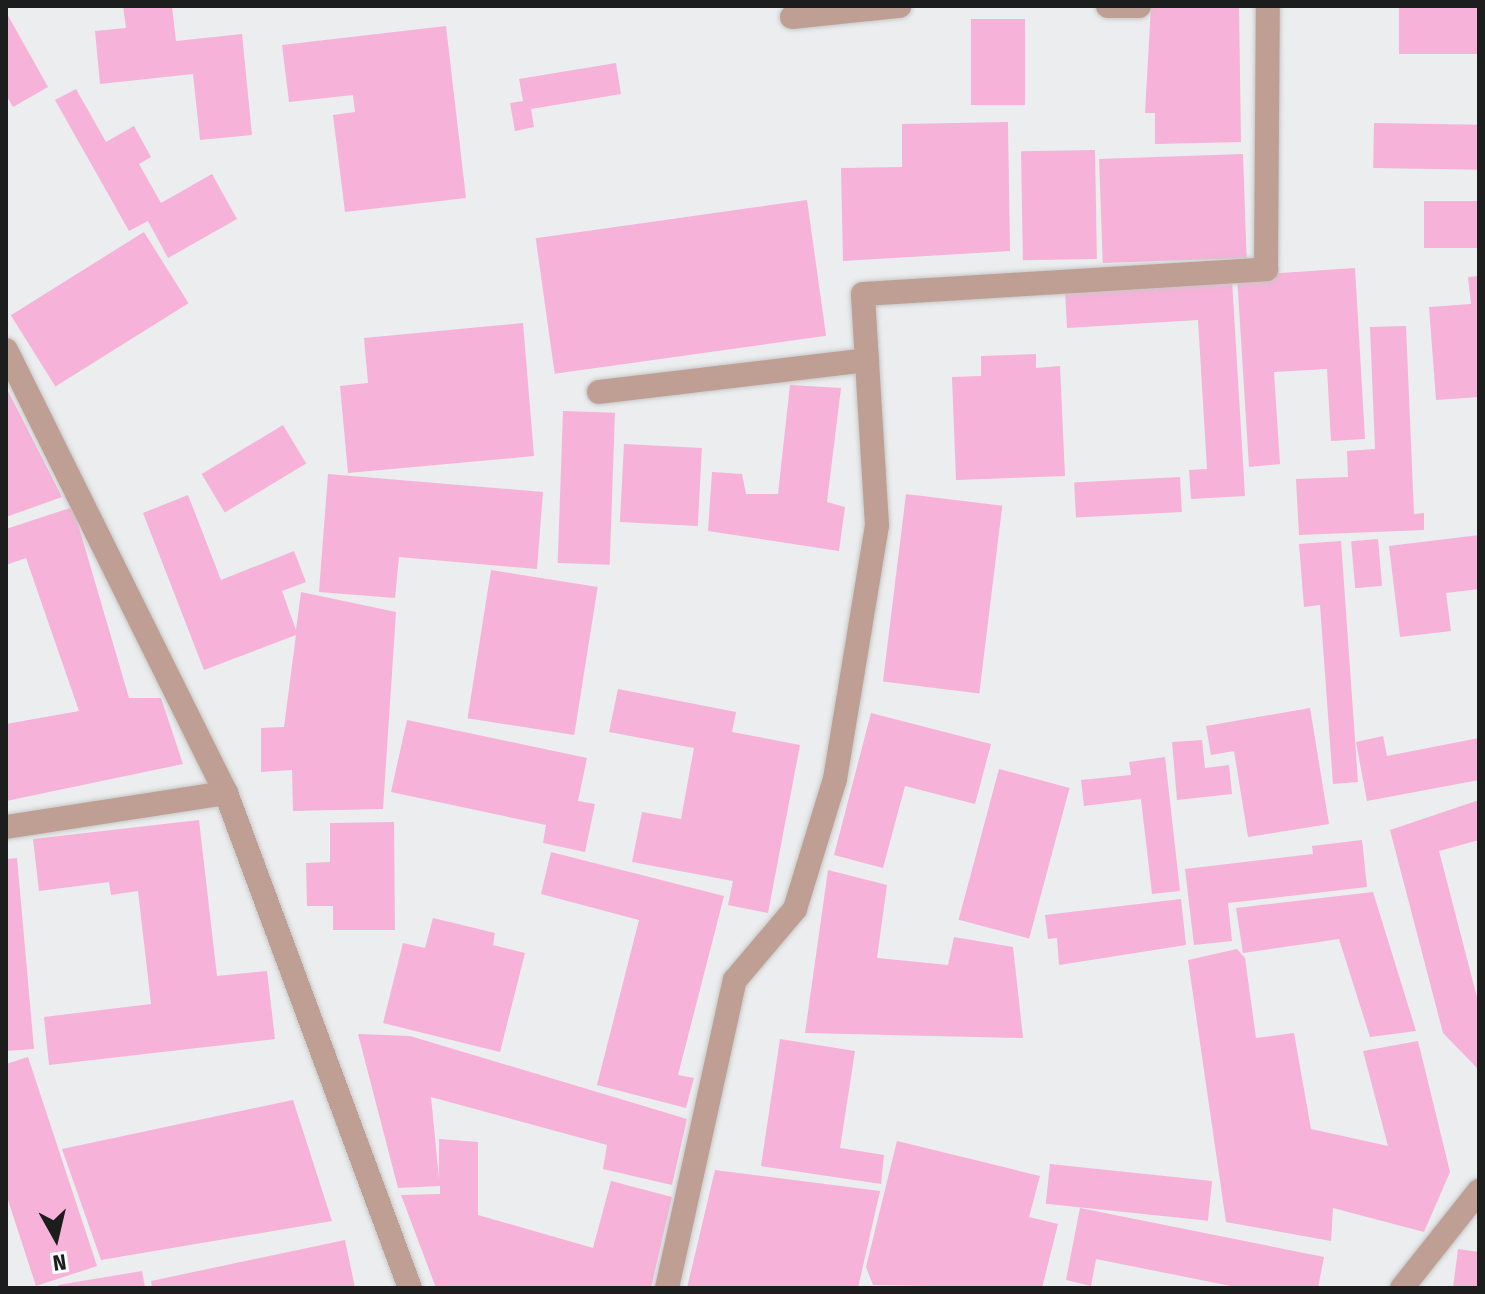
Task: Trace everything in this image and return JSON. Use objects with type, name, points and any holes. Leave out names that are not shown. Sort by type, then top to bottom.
[{"type":"street","points":[[792,17],[899,6]]},
{"type":"street","points":[[1108,6],[1139,6]]},
{"type":"street","points":[[667,1288],[735,980],[795,909],[835,779],[877,525],[863,294],[1266,269],[1268,6]]},
{"type":"street","points":[[6,350],[226,793],[410,1288]]},
{"type":"street","points":[[599,392],[867,360]]},
{"type":"street","points":[[6,827],[226,793]]},
{"type":"street","points":[[1402,1288],[1479,1191]]},
{"type":"building","points":[[123,6],[172,6],[176,41],[242,34],[252,135],[200,140],[193,74],[100,84],[95,31],[126,28]]},
{"type":"building","points":[[1151,6],[1239,6],[1241,142],[1155,144],[1155,113],[1145,113]]},
{"type":"building","points":[[1399,8],[1479,8],[1479,54],[1399,54]]},
{"type":"building","points":[[6,12],[48,87],[13,107],[6,95]]},
{"type":"building","points":[[971,19],[1025,19],[1025,105],[971,105]]},
{"type":"building","points":[[446,26],[466,198],[345,212],[333,115],[355,112],[353,95],[289,102],[282,45]]},
{"type":"building","points":[[616,63],[621,94],[531,109],[534,127],[515,131],[510,103],[523,101],[519,79]]},
{"type":"building","points":[[76,89],[106,142],[134,126],[151,157],[139,164],[161,203],[212,174],[237,219],[168,258],[148,221],[129,231],[55,100]]},
{"type":"building","points":[[1008,122],[1010,251],[843,261],[841,168],[902,167],[902,124]]},
{"type":"building","points":[[1374,123],[1479,125],[1478,170],[1373,168]]},
{"type":"building","points":[[1095,150],[1097,259],[1023,260],[1021,151]]},
{"type":"building","points":[[1243,154],[1247,258],[1103,263],[1099,159]]},
{"type":"building","points":[[807,200],[826,336],[555,374],[536,238]]},
{"type":"building","points":[[1424,201],[1479,201],[1479,248],[1424,248]]},
{"type":"building","points":[[144,232],[189,303],[55,386],[11,315]]},
{"type":"building","points":[[1355,268],[1365,439],[1331,441],[1327,369],[1274,372],[1280,464],[1249,467],[1237,276]]},
{"type":"building","points":[[1479,276],[1479,397],[1436,400],[1429,307],[1471,304],[1468,277]]},
{"type":"building","points":[[1232,280],[1245,496],[1191,499],[1189,470],[1207,469],[1198,320],[1067,328],[1065,290]]},
{"type":"building","points":[[523,323],[534,456],[348,473],[340,386],[368,383],[364,338]]},
{"type":"building","points":[[1406,326],[1414,514],[1424,513],[1424,530],[1299,535],[1296,479],[1348,477],[1347,451],[1375,449],[1370,327]]},
{"type":"building","points":[[1036,354],[1036,368],[1060,366],[1065,476],[956,480],[952,377],[981,376],[981,356]]},
{"type":"building","points":[[790,385],[841,388],[827,502],[845,507],[839,551],[708,531],[712,472],[742,474],[746,494],[778,494]]},
{"type":"building","points":[[6,387],[62,497],[6,517]]},
{"type":"building","points":[[563,411],[615,413],[610,565],[558,563]]},
{"type":"building","points":[[283,425],[306,464],[225,513],[202,474]]},
{"type":"building","points":[[624,444],[702,448],[698,526],[620,522]]},
{"type":"building","points":[[328,474],[543,492],[537,569],[399,557],[395,598],[319,592]]},
{"type":"building","points":[[1180,477],[1182,512],[1076,517],[1074,483]]},
{"type":"building","points":[[906,494],[1002,506],[979,693],[883,682]]},
{"type":"building","points":[[188,495],[221,580],[294,551],[306,582],[282,591],[296,630],[301,592],[396,612],[383,809],[293,811],[292,770],[261,772],[261,728],[284,727],[296,635],[204,670],[143,513]]},
{"type":"building","points":[[73,507],[129,698],[161,698],[183,764],[6,801],[6,724],[79,711],[26,558],[6,565],[6,529]]},
{"type":"building","points":[[1479,535],[1479,589],[1446,593],[1451,631],[1400,637],[1389,546]]},
{"type":"building","points":[[1378,539],[1382,586],[1355,588],[1351,541]]},
{"type":"building","points":[[1341,541],[1358,782],[1333,784],[1320,605],[1304,607],[1299,544]]},
{"type":"building","points":[[491,570],[598,587],[574,735],[468,718]]},
{"type":"building","points":[[618,689],[736,712],[732,732],[800,745],[768,913],[728,905],[733,881],[632,862],[642,812],[681,819],[694,748],[609,732]]},
{"type":"building","points":[[1310,708],[1329,824],[1248,837],[1234,751],[1211,755],[1206,726]]},
{"type":"building","points":[[871,713],[991,744],[975,804],[905,786],[883,868],[834,855]]},
{"type":"building","points":[[407,720],[587,758],[578,801],[595,804],[585,852],[543,843],[546,825],[391,792]]},
{"type":"building","points":[[1383,736],[1387,756],[1479,738],[1479,780],[1367,801],[1356,742]]},
{"type":"building","points":[[1202,740],[1205,768],[1229,765],[1232,794],[1177,800],[1172,742]]},
{"type":"building","points":[[1165,757],[1180,891],[1152,894],[1141,799],[1084,806],[1081,780],[1131,775],[1129,762]]},
{"type":"building","points":[[999,769],[1070,788],[1029,939],[959,920]]},
{"type":"building","points":[[1479,800],[1479,840],[1439,851],[1479,1005],[1479,1070],[1443,1033],[1390,830]]},
{"type":"building","points":[[199,820],[217,976],[267,971],[275,1039],[49,1065],[44,1017],[151,1004],[138,891],[111,895],[109,882],[39,891],[33,839]]},
{"type":"building","points":[[394,822],[395,930],[333,930],[333,906],[307,906],[306,863],[330,862],[330,823]]},
{"type":"building","points":[[1362,840],[1367,887],[1228,903],[1232,941],[1194,945],[1185,869],[1313,854],[1312,846]]},
{"type":"building","points":[[551,852],[724,896],[678,1075],[694,1078],[686,1108],[597,1085],[639,920],[541,894]]},
{"type":"building","points":[[17,858],[34,1049],[6,1051],[6,859]]},
{"type":"building","points":[[828,870],[887,885],[877,958],[948,965],[954,937],[1013,947],[1023,1038],[805,1033]]},
{"type":"building","points":[[1373,892],[1416,1031],[1370,1037],[1339,939],[1243,953],[1236,908]]},
{"type":"building","points":[[1181,899],[1186,945],[1059,965],[1057,938],[1048,939],[1045,915]]},
{"type":"building","points":[[433,918],[495,933],[493,945],[525,953],[500,1052],[383,1023],[403,943],[425,948]]},
{"type":"building","points":[[1237,949],[1245,958],[1256,1038],[1294,1033],[1311,1129],[1388,1146],[1363,1051],[1418,1041],[1450,1172],[1424,1232],[1333,1208],[1331,1241],[1226,1222],[1188,960]]},
{"type":"building","points":[[358,1034],[410,1036],[687,1119],[672,1185],[603,1169],[607,1145],[431,1097],[439,1179],[439,1139],[478,1142],[478,1215],[593,1248],[611,1181],[672,1197],[651,1288],[436,1288],[401,1195],[440,1194],[440,1186],[398,1188]]},
{"type":"building","points":[[780,1039],[855,1051],[840,1148],[884,1155],[881,1184],[761,1166]]},
{"type":"building","points":[[28,1057],[97,1266],[36,1286],[6,1194],[6,1064]]},
{"type":"building","points":[[293,1100],[332,1221],[101,1260],[62,1149]]},
{"type":"building","points":[[897,1141],[1040,1176],[1029,1217],[1058,1224],[1042,1288],[873,1285],[866,1267]]},
{"type":"building","points":[[1050,1164],[1212,1181],[1208,1221],[1046,1204]]},
{"type":"building","points":[[715,1170],[880,1191],[858,1288],[687,1288]]},
{"type":"building","points":[[1080,1208],[1324,1257],[1318,1288],[1241,1288],[1096,1259],[1091,1286],[1066,1280]]},
{"type":"building","points":[[345,1240],[355,1288],[152,1288],[151,1281]]},
{"type":"building","points":[[1458,1249],[1479,1252],[1479,1288],[1453,1288]]},
{"type":"building","points":[[142,1271],[145,1288],[59,1288],[58,1285]]}]
